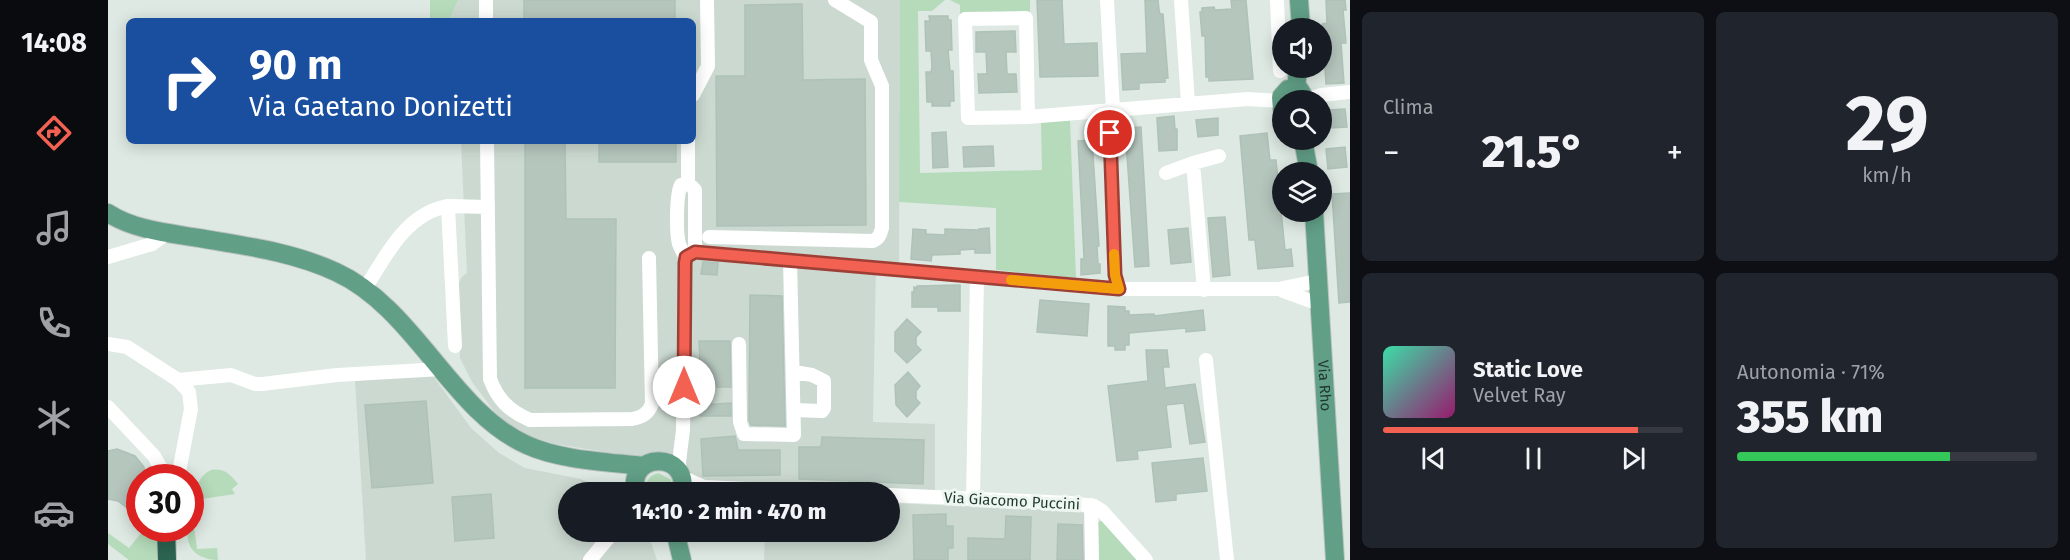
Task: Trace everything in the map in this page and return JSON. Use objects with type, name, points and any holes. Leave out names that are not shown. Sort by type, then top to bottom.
[{"type":"highway","points":[[166,542],[167,560]]},
{"type":"main road","points":[[1299,0],[1300,18]]},
{"type":"main road","points":[[108,213],[116,218],[155,231],[263,248],[338,272],[365,289],[415,336],[468,399],[511,437],[549,453],[611,463],[673,465],[682,482]]},
{"type":"main road","name":"Via Rho","points":[[1314,222],[1335,560]]},
{"type":"main road","points":[[611,463],[624,472],[630,482]]},
{"type":"main road","points":[[636,482],[638,472],[651,463]]},
{"type":"main road","points":[[678,542],[682,560]]},
{"type":"street","points":[[486,0],[486,18]]},
{"type":"street","points":[[696,89],[708,66],[707,0]]},
{"type":"street","points":[[709,237],[873,241],[878,239],[882,228],[882,86],[871,60],[871,22],[835,0]]},
{"type":"street","points":[[1107,0],[1115,275],[1119,289]]},
{"type":"street","points":[[1181,0],[1188,103]]},
{"type":"street","points":[[1277,0],[1280,18]]},
{"type":"street","points":[[1028,117],[1026,18],[965,19],[968,118],[1028,117],[1248,99],[1272,103]]},
{"type":"street","points":[[1332,94],[1350,92]]},
{"type":"street","points":[[487,144],[490,379],[495,393],[503,404],[515,413],[530,420],[632,419],[649,412],[652,404],[650,258]]},
{"type":"street","points":[[688,144],[688,183],[681,185],[679,189],[678,239],[682,251],[690,255],[790,260],[1119,289],[1278,289],[1317,281]]},
{"type":"street","points":[[1166,173],[1219,156]]},
{"type":"street","points":[[1193,163],[1204,290]]},
{"type":"street","points":[[365,289],[387,254],[410,224],[426,213],[448,206],[488,207]]},
{"type":"street","points":[[448,206],[454,346]]},
{"type":"street","points":[[108,257],[152,244],[167,233]]},
{"type":"street","points":[[763,258],[765,242],[771,238]]},
{"type":"street","points":[[683,482],[679,462],[682,443],[685,263],[690,255]]},
{"type":"street","points":[[739,344],[740,422],[744,434],[794,435],[790,260]]},
{"type":"street","points":[[973,499],[977,277]]},
{"type":"street","points":[[1278,289],[1318,304]]},
{"type":"street","points":[[108,344],[127,347],[178,380],[189,392],[192,403],[180,464]]},
{"type":"street","points":[[1206,360],[1227,560]]},
{"type":"street","points":[[178,380],[231,375],[255,384],[262,384],[337,375],[442,369]]},
{"type":"street","points":[[794,372],[812,375],[824,381],[822,411],[794,410]]},
{"type":"street","points":[[108,407],[154,456],[159,464]]},
{"type":"street","points":[[651,463],[682,443]]},
{"type":"street","name":"Via Giacomo Puccini","points":[[900,495],[1091,506],[1109,517],[1146,560]]},
{"type":"street","points":[[1091,506],[1092,560]]},
{"type":"street","points":[[590,560],[605,542]]},
{"type":"shaded area","points":[[458,0],[900,0],[899,264],[876,263],[873,422],[935,424],[935,491],[900,490],[900,482],[698,482],[649,459],[537,441],[509,425],[494,411],[472,382],[460,358],[458,284],[467,273],[461,144],[696,144],[696,18],[450,18]]},
{"type":"shaded area","points":[[433,376],[471,428],[499,453],[525,468],[588,482],[558,482],[558,542],[651,542],[657,560],[366,560],[355,380]]},
{"type":"shaded area","points":[[900,503],[1076,511],[1084,513],[1089,518],[1090,560],[764,560],[765,542],[900,542]]},
{"type":"green space","points":[[430,0],[458,0],[450,18],[430,18]]},
{"type":"green space","points":[[900,0],[945,0],[932,11],[918,11],[920,173],[1042,170],[1041,122],[1070,120],[1076,278],[996,270],[996,208],[899,202]]},
{"type":"green space","points":[[950,0],[1030,0],[1030,13],[960,15],[960,5]]},
{"type":"green space","points":[[216,470],[226,472],[238,484],[232,489],[235,494],[204,499],[204,476],[207,472]]},
{"type":"green space","points":[[658,473],[670,479],[671,482],[647,482]]},
{"type":"green space","points":[[1103,521],[1140,560],[1097,560],[1097,523]]},
{"type":"green space","points":[[108,533],[129,548],[134,542],[159,542],[160,560],[129,560],[108,544]]},
{"type":"green space","points":[[188,542],[196,542],[197,549],[217,548],[218,560],[201,557]]},
{"type":"building","points":[[524,0],[675,0],[675,18],[524,18]]},
{"type":"building","points":[[1037,0],[1062,0],[1064,44],[1097,43],[1098,76],[1040,77]]},
{"type":"building","points":[[1145,0],[1158,0],[1160,14],[1163,14],[1168,78],[1165,78],[1165,82],[1139,83],[1139,89],[1123,90],[1121,54],[1147,53]]},
{"type":"building","points":[[1231,0],[1246,0],[1253,79],[1209,81],[1209,77],[1206,77],[1205,36],[1202,36],[1200,12],[1202,8],[1232,9]]},
{"type":"building","points":[[1326,0],[1345,0],[1346,10],[1343,10],[1346,43],[1341,43],[1344,83],[1326,84],[1326,78],[1332,78],[1332,18],[1327,18]]},
{"type":"building","points":[[802,4],[803,80],[865,79],[866,225],[717,226],[716,76],[745,76],[745,5]]},
{"type":"building","points":[[929,16],[948,16],[948,20],[951,20],[952,50],[948,50],[950,71],[953,71],[954,101],[950,101],[950,106],[932,106],[932,102],[927,102],[926,72],[931,72],[932,67],[931,51],[926,51],[925,21],[930,21]]},
{"type":"building","points":[[1015,31],[1016,52],[1006,52],[1007,74],[1016,74],[1017,92],[979,93],[978,74],[987,74],[986,52],[976,52],[976,32]]},
{"type":"building","points":[[1345,109],[1347,127],[1332,128],[1332,110]]},
{"type":"building","points":[[1174,116],[1175,129],[1177,129],[1177,150],[1159,151],[1157,118]]},
{"type":"building","points":[[1218,118],[1218,135],[1198,137],[1196,120]]},
{"type":"building","points":[[1141,127],[1149,266],[1135,267],[1125,128]]},
{"type":"building","points":[[946,132],[948,167],[933,168],[932,133]]},
{"type":"building","points":[[1267,133],[1270,160],[1276,160],[1276,162],[1272,162],[1272,222],[1282,222],[1285,250],[1291,249],[1293,266],[1258,269],[1255,240],[1249,240],[1240,136]]},
{"type":"building","points":[[1092,140],[1100,273],[1081,275],[1081,259],[1084,257],[1078,141]]},
{"type":"building","points":[[525,144],[565,144],[566,219],[616,219],[615,388],[525,388]]},
{"type":"building","points":[[599,144],[676,144],[676,162],[599,162]]},
{"type":"building","points":[[993,146],[994,166],[964,167],[963,147]]},
{"type":"building","points":[[1345,147],[1347,167],[1332,169],[1332,162],[1327,162],[1326,150]]},
{"type":"building","points":[[1350,193],[1350,302],[1339,303],[1332,194]]},
{"type":"building","points":[[1225,217],[1230,275],[1213,277],[1208,218]]},
{"type":"building","points":[[989,228],[990,253],[975,253],[975,249],[960,250],[960,254],[932,255],[931,261],[911,259],[913,229],[926,230],[926,234],[945,235],[945,229]]},
{"type":"building","points":[[1188,228],[1191,262],[1171,264],[1168,230]]},
{"type":"building","points":[[703,262],[718,263],[717,275],[701,274]]},
{"type":"building","points":[[960,285],[960,311],[938,311],[938,307],[912,307],[914,287]]},
{"type":"building","points":[[750,295],[782,296],[785,426],[751,425],[749,420]]},
{"type":"building","points":[[1040,300],[1089,304],[1087,336],[1037,332]]},
{"type":"building","points":[[1108,306],[1125,307],[1129,315],[1154,314],[1154,316],[1203,310],[1205,330],[1186,332],[1186,328],[1129,333],[1129,345],[1125,345],[1125,350],[1115,350],[1115,346],[1108,346]]},
{"type":"building","points":[[907,319],[921,332],[916,337],[916,345],[921,350],[907,363],[895,351],[895,332]]},
{"type":"building","points":[[699,341],[730,341],[731,387],[701,387]]},
{"type":"building","points":[[1146,350],[1167,350],[1169,367],[1163,367],[1165,388],[1195,384],[1205,442],[1190,444],[1184,403],[1166,405],[1171,447],[1137,451],[1138,459],[1117,461],[1108,386],[1148,381]]},
{"type":"building","points":[[908,372],[920,386],[916,391],[916,399],[920,403],[907,417],[896,405],[895,385]]},
{"type":"building","points":[[426,401],[433,483],[372,488],[365,405]]},
{"type":"building","points":[[731,403],[731,416],[700,416],[701,405]]},
{"type":"building","points":[[735,436],[738,450],[780,450],[780,475],[703,476],[701,439]]},
{"type":"building","points":[[822,437],[924,440],[923,484],[799,479],[799,447],[821,447]]},
{"type":"building","points":[[117,449],[135,456],[142,464],[126,464],[126,507],[118,501],[108,499],[108,451]]},
{"type":"building","points":[[1203,458],[1207,491],[1176,494],[1176,500],[1156,502],[1152,463]]},
{"type":"building","points":[[491,494],[494,538],[455,541],[452,497]]},
{"type":"building","points":[[946,514],[946,526],[953,526],[953,548],[948,548],[948,560],[914,560],[913,515]]},
{"type":"building","points":[[1006,516],[1031,517],[1030,560],[968,560],[968,538],[1005,539]]},
{"type":"building","points":[[1058,524],[1082,525],[1083,560],[1057,560]]},
{"type":"slow traffic","points":[[1011,280],[1119,289],[1116,283],[1114,254]]},
{"type":"route","points":[[684,387],[685,263],[686,257],[695,252],[1119,289],[1115,275],[1110,133]]}]
